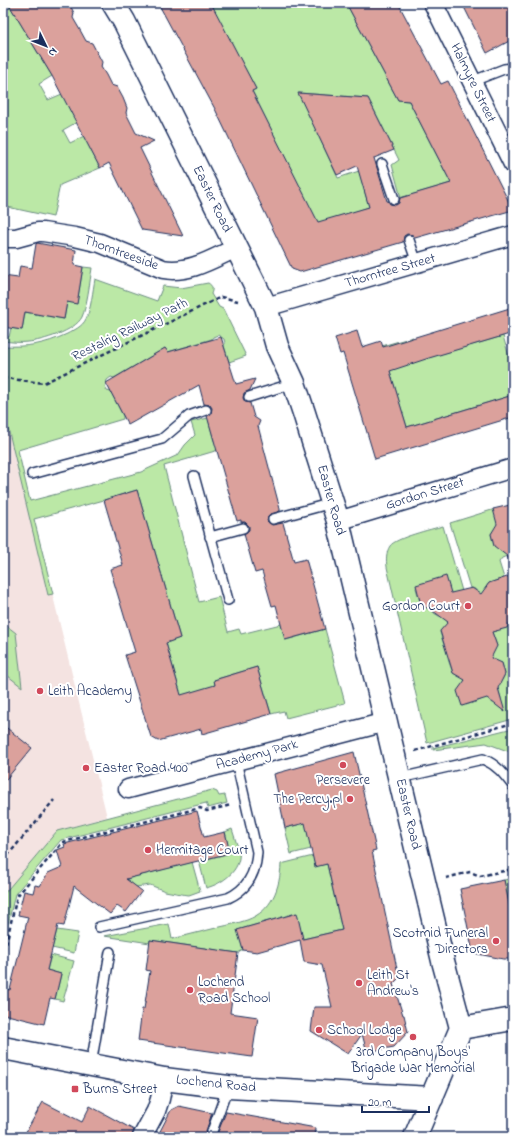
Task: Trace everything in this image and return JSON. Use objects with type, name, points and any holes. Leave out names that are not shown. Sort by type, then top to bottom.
[{"type":"street","name":"Easter Road","points":[[113,3],[124,21],[266,307],[277,346],[294,383],[322,466],[335,512],[460,1028]]},
{"type":"street","name":"Halmyre Street","points":[[433,3],[513,164]]},
{"type":"street","name":"Thorntreeside","points":[[3,238],[16,238],[38,232],[75,237],[100,243],[163,269],[173,271],[191,268],[236,248]]},
{"type":"street","name":"Thorntree Street","points":[[266,307],[513,235]]},
{"type":"street","name":"Gordon Street","points":[[335,512],[513,468]]},
{"type":"street","name":"Academy Park","points":[[128,789],[386,722]]},
{"type":"street","points":[[416,1137],[460,1028],[513,1019]]},
{"type":"street","name":"Lochend Road","points":[[3,1048],[164,1079],[228,1087],[432,1098]]},
{"type":"street","points":[[142,1137],[156,1111],[164,1079]]},
{"type":"lane","points":[[473,81],[504,69],[513,68]]},
{"type":"lane","points":[[382,164],[394,199]]},
{"type":"lane","points":[[409,240],[417,263]]},
{"type":"lane","points":[[248,397],[294,383]]},
{"type":"lane","points":[[32,474],[162,439],[189,416],[206,410]]},
{"type":"lane","points":[[194,476],[228,600]]},
{"type":"lane","points":[[273,520],[335,512]]},
{"type":"lane","points":[[210,537],[243,528]]},
{"type":"lane","points":[[400,778],[483,759],[500,770],[513,786]]},
{"type":"lane","points":[[99,927],[228,898],[239,892],[250,880],[257,862],[257,852],[236,761]]},
{"type":"lane","points":[[91,1065],[110,952]]},
{"type":"lane","points":[[210,1137],[228,1087]]},
{"type":"path","name":"Restalrig Railway Path","points":[[3,378],[44,383],[221,297],[266,307]]},
{"type":"path","points":[[394,756],[513,723]]},
{"type":"path","points":[[3,861],[54,800]]},
{"type":"path","points":[[3,957],[17,896],[63,842],[200,808],[207,810],[245,801]]},
{"type":"path","points":[[425,884],[470,872],[480,876],[513,869]]},
{"type":"shaded area","name":"Leith Academy","points":[[3,411],[8,412],[107,817],[57,831],[3,895]]},
{"type":"green space","points":[[3,3],[8,3],[52,76],[39,84],[48,100],[62,94],[77,122],[63,130],[70,143],[84,136],[100,168],[60,185],[53,217],[3,206]]},
{"type":"green space","points":[[210,3],[346,3],[398,100],[409,101],[451,183],[401,198],[392,165],[399,160],[368,98],[299,93],[338,178],[359,171],[369,207],[318,224],[252,91],[256,89]]},
{"type":"green space","points":[[83,267],[92,268],[88,293],[82,317],[73,327],[41,340],[22,342],[3,341],[3,336],[9,337],[11,328],[22,330],[25,312],[64,319],[67,302],[77,303]]},
{"type":"green space","points":[[95,279],[157,301],[163,286],[181,288],[208,283],[212,288],[211,294],[219,307],[223,309],[246,356],[229,362],[224,346],[224,339],[218,335],[212,339],[168,352],[165,348],[114,378],[111,377],[107,380],[105,387],[107,391],[111,392],[123,416],[123,419],[18,450],[30,501],[141,472],[178,455],[195,435],[191,422],[208,418],[214,441],[257,430],[222,449],[164,466],[199,602],[219,597],[228,632],[239,629],[241,634],[281,624],[286,640],[325,629],[345,703],[286,718],[284,711],[271,714],[257,667],[214,680],[215,685],[193,702],[168,695],[180,691],[166,643],[180,638],[137,490],[34,519],[53,594],[48,595],[7,424],[3,423],[3,346],[28,346],[43,343],[58,338],[78,328],[88,315]]},
{"type":"green space","points":[[503,336],[513,370],[513,395],[407,427],[382,346],[413,337],[420,360]]},
{"type":"green space","points":[[495,509],[499,529],[493,531],[491,534],[494,546],[504,546],[507,556],[502,558],[499,562],[504,578],[489,583],[487,585],[490,593],[477,597],[475,589],[470,588],[450,523]]},
{"type":"green space","points":[[443,526],[462,591],[459,596],[418,585],[416,588],[421,605],[432,607],[434,613],[439,616],[445,614],[449,627],[442,629],[440,632],[444,645],[449,648],[451,654],[448,659],[453,673],[458,676],[463,675],[466,686],[466,705],[481,700],[488,693],[490,701],[493,703],[500,701],[501,698],[496,682],[502,680],[505,674],[502,663],[491,663],[488,653],[497,646],[492,632],[507,627],[510,623],[508,617],[513,616],[513,719],[427,743],[386,562],[388,551],[393,543],[414,534]]},
{"type":"green space","points":[[3,623],[16,633],[22,687],[3,672]]},
{"type":"green space","points":[[513,728],[513,753],[486,743],[433,750],[433,748]]},
{"type":"green space","points":[[212,790],[217,792],[219,796],[225,795],[227,803],[208,808],[206,803],[61,840],[15,894],[3,945],[3,895],[57,831]]},
{"type":"green space","points":[[317,820],[311,849],[291,854],[285,828]]},
{"type":"green space","points":[[232,829],[239,851],[237,864],[230,875],[224,880],[206,888],[199,861],[230,853],[225,832]]},
{"type":"green space","points":[[313,856],[315,866],[327,864],[342,930],[303,939],[296,913],[238,930],[243,950],[238,953],[150,940],[150,943],[104,936],[169,924],[172,939],[247,920],[263,911],[273,898],[279,882],[281,864]]},
{"type":"green space","points":[[192,862],[200,891],[189,895],[165,891],[150,885],[136,887],[126,879]]},
{"type":"green space","points":[[513,878],[513,913],[511,913],[504,880]]},
{"type":"green space","points":[[57,930],[78,933],[74,953],[52,948]]},
{"type":"green space","points":[[51,955],[74,961],[63,1001],[55,999],[61,974],[47,970]]},
{"type":"building","points":[[8,3],[69,3],[74,13],[73,18],[86,41],[92,43],[102,62],[101,67],[111,85],[117,87],[123,98],[127,108],[126,113],[136,133],[154,141],[140,148],[183,236],[142,230],[109,163],[100,168],[52,76]]},
{"type":"building","points":[[158,3],[211,3],[256,89],[252,91],[318,222],[369,207],[357,166],[337,175],[298,93],[368,98],[394,150],[374,158],[387,201],[390,204],[396,205],[399,203],[400,198],[451,183],[409,101],[398,100],[346,3],[398,3],[441,84],[448,81],[513,210],[415,238],[413,235],[407,234],[404,236],[403,242],[300,272],[292,269],[215,109]]},
{"type":"building","points":[[462,3],[513,3],[513,39],[487,53]]},
{"type":"building","points":[[37,243],[76,250],[74,265],[83,267],[77,304],[67,302],[64,319],[25,312],[22,330],[3,327],[3,276],[18,278],[20,266],[32,268]]},
{"type":"building","points":[[513,307],[513,333],[390,371],[407,427],[513,395],[513,417],[375,459],[343,353],[340,354],[335,338],[357,331],[362,347],[381,341],[383,347]]},
{"type":"building","points":[[221,337],[236,384],[255,379],[250,390],[244,393],[243,398],[245,402],[250,403],[254,417],[260,421],[258,426],[280,509],[280,511],[269,515],[267,521],[272,525],[283,523],[294,562],[306,559],[325,629],[285,640],[276,605],[272,606],[262,571],[255,573],[244,534],[249,530],[249,526],[245,522],[241,522],[241,520],[237,521],[207,416],[211,414],[212,408],[210,405],[204,404],[199,385],[128,425],[106,383],[165,348],[168,352]]},
{"type":"building","points":[[137,490],[180,638],[166,643],[181,695],[215,685],[214,680],[257,667],[271,714],[202,734],[201,729],[158,741],[151,737],[125,655],[135,652],[110,569],[123,565],[104,500]]},
{"type":"building","points":[[513,500],[513,560],[509,560],[507,556],[494,546],[491,534],[497,524],[493,509],[510,505]]},
{"type":"building","name":"Gordon Court","points":[[513,575],[513,616],[507,628],[492,632],[497,646],[491,658],[502,663],[505,674],[498,688],[505,712],[487,698],[462,706],[457,691],[465,680],[453,673],[440,631],[448,622],[433,611],[421,605],[416,585],[446,576],[451,593],[472,588],[481,594],[489,583]]},
{"type":"building","points":[[3,725],[32,748],[3,783]]},
{"type":"building","points":[[354,752],[376,850],[372,851],[399,978],[393,984],[404,1015],[408,1032],[394,1047],[367,1052],[362,1034],[348,1054],[311,1031],[314,1007],[332,1007],[322,965],[304,962],[300,940],[257,952],[243,950],[237,930],[297,913],[303,939],[342,930],[327,864],[315,867],[305,823],[285,828],[274,774]]},
{"type":"building","points":[[197,811],[204,837],[225,832],[230,853],[126,879],[142,891],[126,912],[117,906],[110,914],[74,886],[64,926],[58,925],[47,970],[61,974],[55,999],[50,998],[44,1024],[3,1014],[3,988],[10,990],[28,917],[18,915],[24,891],[33,893],[35,885],[40,886],[48,873],[62,867],[57,850],[65,847],[64,844]]},
{"type":"building","points":[[504,880],[511,913],[513,913],[513,959],[503,959],[473,953],[460,889]]},
{"type":"building","name":"Lochend Road School","points":[[150,940],[238,953],[230,1013],[258,1017],[252,1057],[138,1041],[142,1009],[144,1009],[150,971],[146,970]]},
{"type":"building","points":[[43,1102],[82,1122],[90,1106],[134,1130],[132,1137],[23,1137]]},
{"type":"building","points":[[179,1106],[212,1113],[204,1137],[157,1137],[171,1110]]},
{"type":"building","points":[[226,1112],[316,1128],[315,1137],[216,1137]]},
{"type":"place","name":"Gordon Court","points":[[468,606]]},
{"type":"place","name":"Leith Academy","points":[[40,691]]},
{"type":"place","name":"Persevere","points":[[343,765]]},
{"type":"place","name":"Easter Road 400","points":[[86,768]]},
{"type":"place","name":"The Percy.pl","points":[[350,799]]},
{"type":"place","name":"Hermitage Court","points":[[148,850]]},
{"type":"place","name":"Scotmid Funeral Directors","points":[[496,941]]},
{"type":"place","name":"Leith St Andrew's","points":[[359,983]]},
{"type":"place","name":"Lochend Road School","points":[[190,990]]},
{"type":"place","name":"School Lodge","points":[[319,1030]]},
{"type":"place","name":"3rd Company Boys' Brigade War Memorial","points":[[413,1037]]},
{"type":"place","name":"Burns Street","points":[[75,1089]]}]
